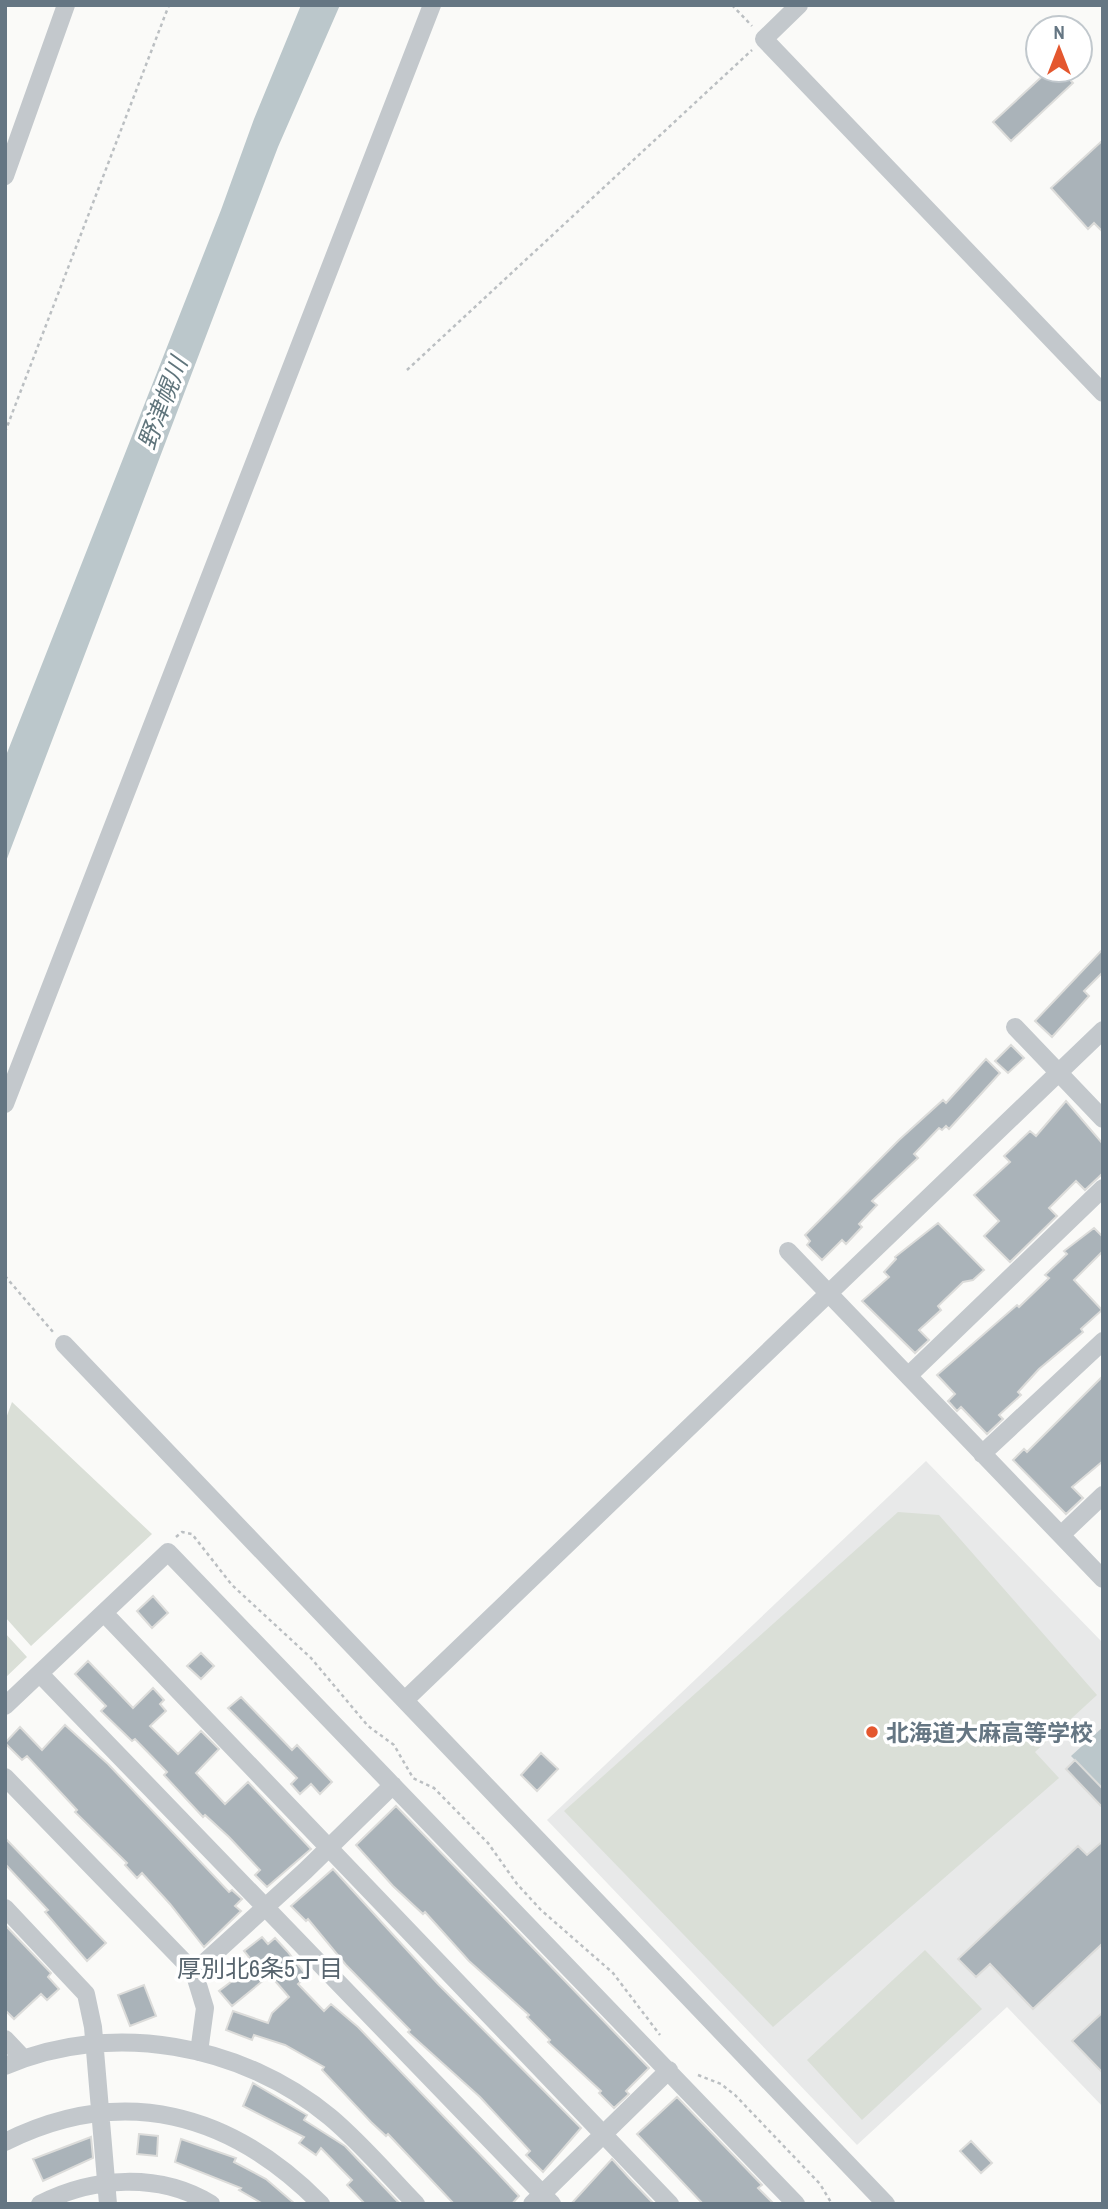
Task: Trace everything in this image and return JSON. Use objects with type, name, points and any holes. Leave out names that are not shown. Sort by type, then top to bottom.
[{"type":"street","points":[[5,176],[66,14],[66,5]]},
{"type":"street","points":[[5,1104],[432,5]]},
{"type":"street","points":[[799,5],[764,39],[1103,393]]},
{"type":"street","points":[[1015,1027],[1103,1119]]},
{"type":"street","points":[[406,1699],[1103,1030]]},
{"type":"street","points":[[908,1376],[1103,1188]]},
{"type":"street","points":[[788,1251],[1103,1579]]},
{"type":"street","points":[[982,1454],[1103,1341]]},
{"type":"street","points":[[64,1344],[886,2204]]},
{"type":"street","points":[[1061,1535],[1103,1495]]},
{"type":"street","points":[[5,1706],[168,1552],[796,2204]]},
{"type":"street","points":[[104,1613],[670,2204]]},
{"type":"street","points":[[40,1674],[542,2200],[602,2134],[669,2070]]},
{"type":"street","points":[[5,1777],[194,1972],[205,2008],[199,2052]]},
{"type":"street","points":[[194,1972],[393,1785]]},
{"type":"street","points":[[5,1908],[86,1994],[94,2043],[108,2204]]},
{"type":"street","points":[[5,2039],[23,2058]]},
{"type":"street","points":[[5,2066],[23,2058],[94,2043],[148,2043],[199,2052],[267,2076],[302,2096],[331,2118],[416,2204]]},
{"type":"street","points":[[5,2142],[46,2124],[101,2115],[168,2115],[200,2122],[240,2139],[266,2155],[321,2204]]},
{"type":"street","points":[[40,2204],[57,2195],[106,2182],[157,2184],[211,2204]]},
{"type":"path","points":[[5,432],[169,5]]},
{"type":"path","points":[[407,370],[764,39],[732,5]]},
{"type":"path","points":[[5,1276],[64,1344]]},
{"type":"path","points":[[168,1552],[182,1532],[192,1534],[232,1585],[311,1658],[368,1726],[394,1745],[413,1778],[434,1788],[488,1843],[525,1893],[613,1973],[663,2043]]},
{"type":"path","points":[[693,2072],[721,2084],[735,2095],[820,2184],[832,2204]]},
{"type":"shaded area","points":[[12,1402],[152,1534],[31,1646],[5,1617],[5,1421]]},
{"type":"shaded area","name":"北海道大麻高等学校","points":[[926,1461],[1103,1643],[1103,2107],[1007,2007],[857,2145],[547,1820]]},
{"type":"shaded area","name":"北海道大麻高等学校","points":[[898,1512],[939,1515],[1097,1695],[1035,1752],[1059,1778],[773,2027],[564,1811]]},
{"type":"shaded area","points":[[5,1633],[27,1657],[5,1678]]},
{"type":"shaded area","points":[[925,1950],[982,2009],[862,2120],[807,2060]]},
{"type":"water","name":"野津幌川","points":[[301,5],[340,5],[278,147],[5,864],[5,758]]},
{"type":"water","points":[[1103,1727],[1103,1789],[1071,1756]]},
{"type":"building","points":[[1034,84],[1072,84],[1011,141],[993,122]]},
{"type":"building","points":[[1103,140],[1103,232],[1094,223],[1088,229],[1051,188]]},
{"type":"building","points":[[1103,949],[1103,972],[1084,991],[1089,996],[1052,1037],[1035,1021]]},
{"type":"building","points":[[1011,1045],[1024,1058],[1008,1073],[995,1061]]},
{"type":"building","points":[[986,1059],[1000,1073],[949,1129],[946,1126],[942,1130],[939,1128],[914,1154],[918,1158],[872,1201],[877,1205],[859,1224],[862,1227],[846,1244],[842,1240],[822,1260],[807,1245],[810,1241],[805,1235],[899,1140],[943,1100],[946,1103]]},
{"type":"building","points":[[1066,1101],[1103,1144],[1103,1173],[1085,1190],[1076,1181],[1049,1208],[1057,1216],[1010,1262],[984,1236],[999,1221],[974,1195],[1010,1162],[1004,1156],[1030,1131],[1036,1136]]},
{"type":"building","points":[[938,1223],[984,1270],[973,1280],[963,1282],[938,1306],[941,1310],[919,1330],[929,1340],[915,1353],[862,1301],[889,1277],[884,1272],[895,1257]]},
{"type":"building","points":[[1094,1228],[1103,1237],[1103,1251],[1074,1280],[1102,1310],[1081,1329],[1083,1332],[1039,1369],[1018,1392],[1021,1395],[999,1415],[1003,1419],[987,1434],[961,1407],[957,1411],[948,1401],[955,1394],[937,1375],[1017,1305],[1019,1307],[1049,1278],[1045,1275],[1067,1254],[1064,1251]]},
{"type":"building","points":[[1103,1376],[1103,1461],[1072,1487],[1083,1498],[1066,1514],[1013,1460],[1024,1449],[1027,1452]]},
{"type":"building","points":[[153,1596],[168,1613],[152,1628],[137,1611]]},
{"type":"building","points":[[201,1653],[214,1666],[201,1679],[187,1666]]},
{"type":"building","points":[[88,1661],[133,1708],[153,1688],[164,1700],[160,1704],[166,1711],[150,1726],[178,1754],[201,1731],[219,1749],[196,1773],[225,1804],[248,1782],[311,1849],[267,1887],[255,1875],[260,1870],[229,1837],[205,1815],[203,1817],[164,1775],[167,1772],[135,1739],[132,1741],[101,1711],[106,1706],[75,1674]]},
{"type":"building","points":[[241,1697],[292,1750],[297,1745],[332,1782],[320,1794],[311,1784],[300,1794],[291,1784],[297,1778],[228,1708]]},
{"type":"building","points":[[65,1725],[108,1764],[229,1892],[232,1890],[242,1899],[235,1906],[241,1911],[204,1947],[142,1873],[137,1878],[125,1865],[127,1863],[75,1812],[77,1810],[27,1756],[22,1760],[5,1743],[20,1727],[42,1750]]},
{"type":"building","points":[[541,1753],[558,1769],[537,1791],[521,1775]]},
{"type":"building","points":[[1075,1760],[1103,1789],[1103,1808],[1066,1769]]},
{"type":"building","points":[[396,1806],[649,2068],[626,2091],[629,2094],[614,2108],[599,2093],[601,2091],[548,2042],[550,2040],[527,2017],[529,2015],[469,1961],[425,1912],[423,1914],[393,1886],[356,1845]]},
{"type":"building","points":[[5,1838],[106,1943],[87,1961],[45,1912],[48,1910],[5,1864]]},
{"type":"building","points":[[1103,1841],[1103,1943],[1033,2009],[990,1964],[976,1977],[958,1959],[1078,1846],[1087,1855]]},
{"type":"building","points":[[333,1869],[438,1984],[581,2128],[543,2172],[526,2155],[530,2151],[480,2097],[408,2032],[410,2030],[346,1965],[308,1919],[306,1921],[291,1906]]},
{"type":"building","points":[[5,1925],[51,1973],[48,1977],[59,1989],[47,2000],[41,1994],[14,2019],[5,2010]]},
{"type":"building","points":[[262,1937],[268,1944],[275,1938],[287,1951],[307,1976],[298,1984],[324,2011],[331,2004],[358,2027],[492,2167],[519,2196],[512,2204],[454,2204],[388,2134],[386,2136],[371,2122],[322,2070],[324,2067],[285,2045],[254,2035],[252,2040],[226,2030],[233,2011],[268,2023],[272,2013],[289,1997],[270,1975],[232,2006],[219,1991],[236,1978],[232,1973],[249,1957],[244,1951]]},
{"type":"building","points":[[144,1985],[156,2016],[130,2026],[118,1995]]},
{"type":"building","points":[[1103,2012],[1103,2073],[1072,2041]]},
{"type":"building","points":[[253,2083],[307,2115],[304,2120],[345,2146],[400,2204],[365,2204],[347,2185],[352,2180],[321,2148],[316,2155],[299,2143],[304,2137],[243,2106]]},
{"type":"building","points":[[677,2097],[762,2185],[758,2188],[774,2204],[703,2204],[637,2134]]},
{"type":"building","points":[[139,2134],[158,2136],[157,2156],[137,2154]]},
{"type":"building","points":[[91,2137],[93,2158],[43,2181],[33,2159]]},
{"type":"building","points":[[181,2139],[236,2158],[234,2162],[266,2179],[295,2204],[263,2204],[239,2190],[241,2188],[175,2162]]},
{"type":"building","points":[[971,2141],[992,2163],[981,2173],[960,2151]]},
{"type":"building","points":[[612,2159],[631,2180],[654,2204],[571,2204]]},
{"type":"place","name":"北海道大麻高等学校","points":[[872,1732]]},
{"type":"district","name":"厚別北6条5丁目","points":[[260,1968]]}]
